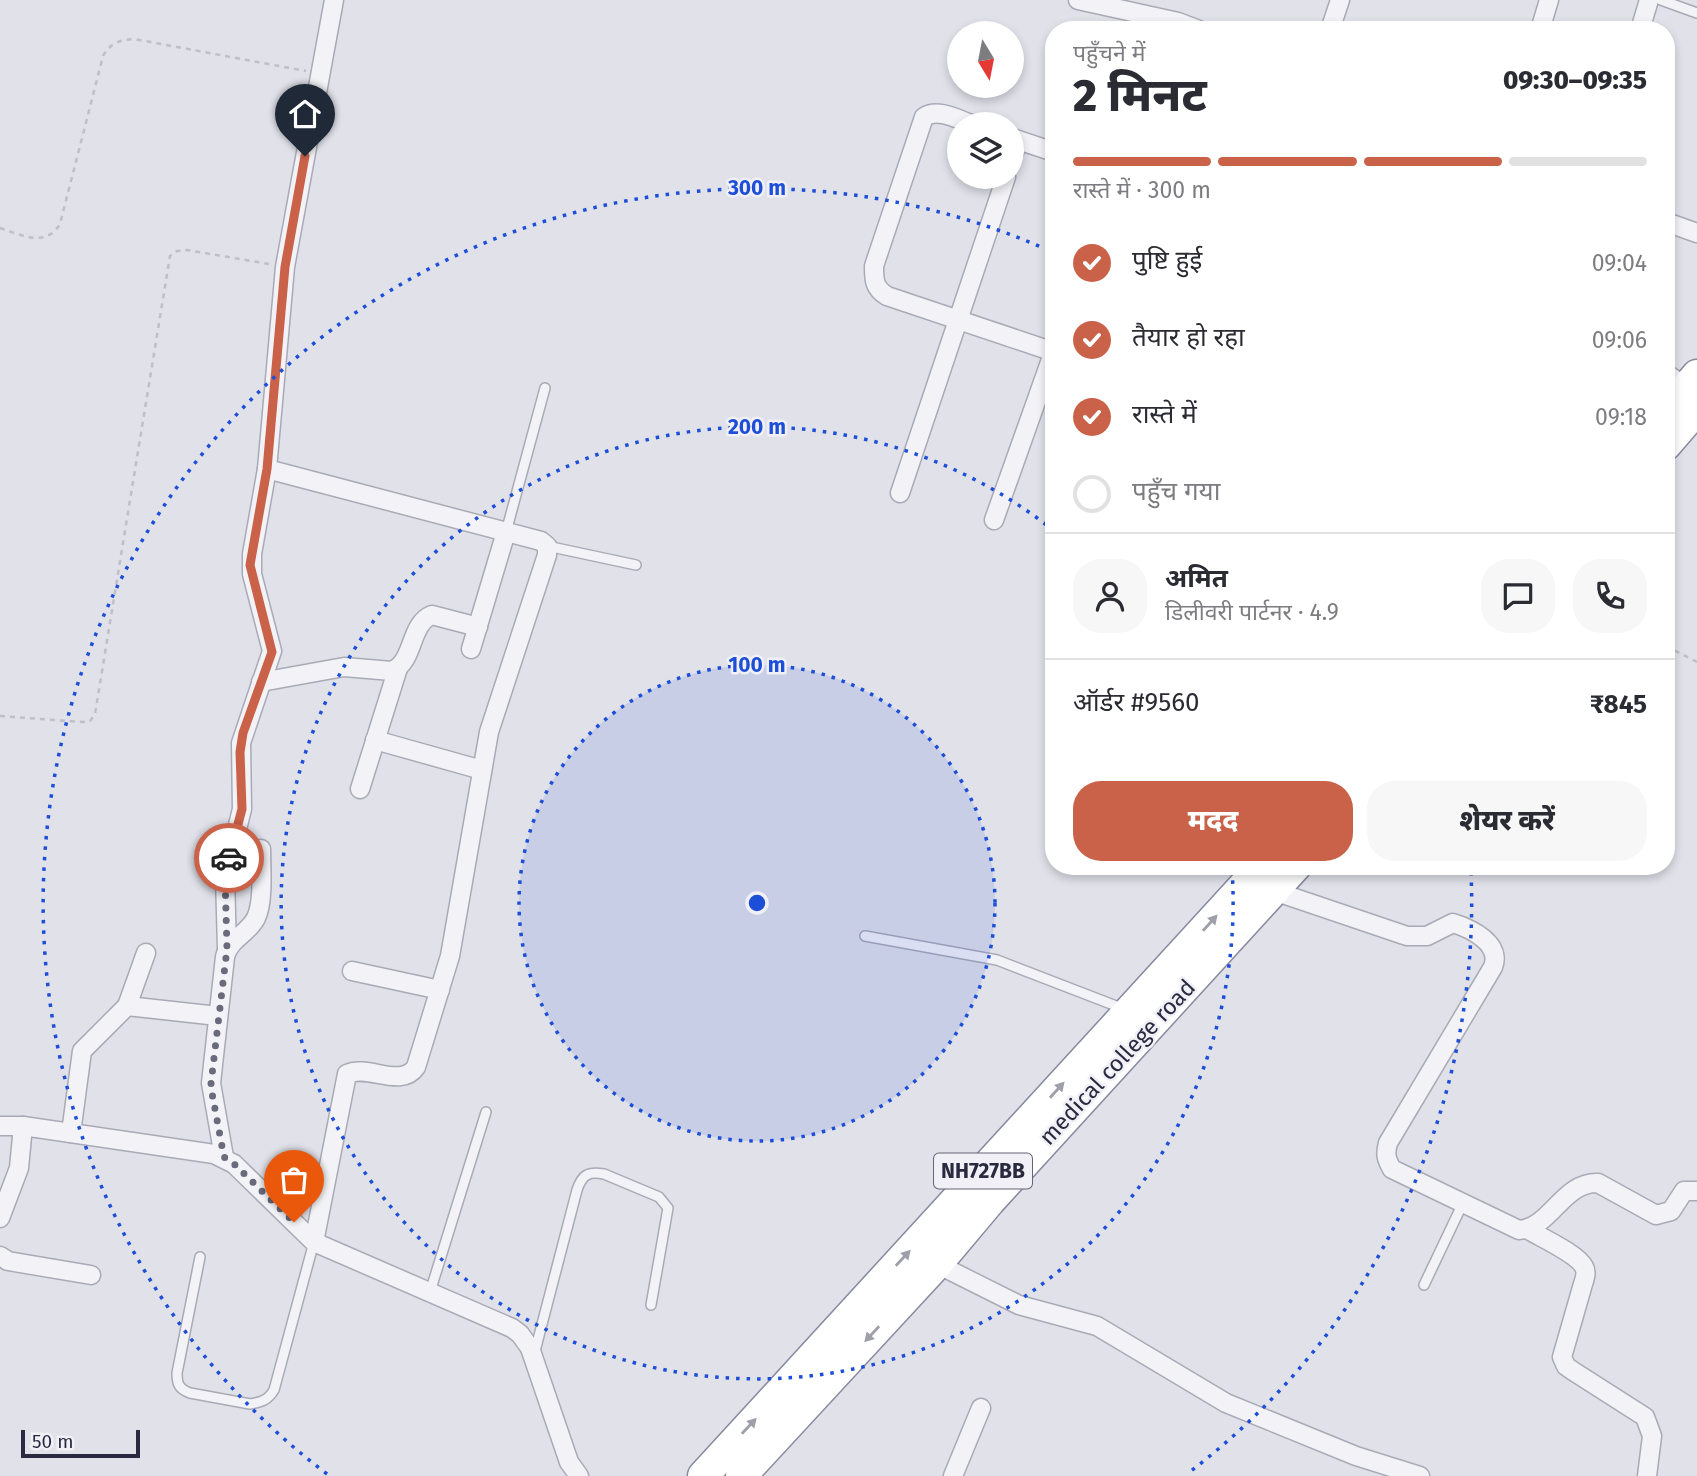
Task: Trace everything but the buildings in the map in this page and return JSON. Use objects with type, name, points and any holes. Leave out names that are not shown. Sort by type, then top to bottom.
[{"type":"highway","points":[[1675,399],[1687,384]]},
{"type":"highway","points":[[1675,419],[1687,384]]},
{"type":"highway","name":"NH727BB","points":[[703,1476],[1129,1011],[1268,879]]},
{"type":"highway","name":"medical college road","points":[[740,1476],[937,1264],[1268,879]]},
{"type":"street","points":[[224,1157],[211,1083],[227,949],[225,877],[242,809],[241,743],[272,652],[250,565],[267,469],[285,267],[334,0]]},
{"type":"street","points":[[1078,0],[1173,21]]},
{"type":"street","points":[[1333,21],[1340,0]]},
{"type":"street","points":[[1543,21],[1549,0]]},
{"type":"street","points":[[1643,21],[1649,0]]},
{"type":"street","points":[[947,116],[930,113],[924,117],[874,265],[874,281],[878,290],[887,296],[1045,348]]},
{"type":"street","points":[[1024,142],[1045,149]]},
{"type":"street","points":[[900,493],[1002,189]]},
{"type":"street","points":[[1675,225],[1697,233]]},
{"type":"street","points":[[995,520],[1045,374]]},
{"type":"street","points":[[267,469],[541,541],[547,546],[547,555],[489,732],[450,956],[416,1067],[412,1073],[403,1077],[361,1069],[347,1074],[314,1242]]},
{"type":"street","points":[[471,649],[506,532]]},
{"type":"street","points":[[360,789],[398,668],[421,622],[427,617],[439,615],[478,627]]},
{"type":"street","points":[[261,682],[344,667],[392,671],[398,668]]},
{"type":"street","points":[[375,740],[482,770]]},
{"type":"street","points":[[227,949],[257,917],[261,849]]},
{"type":"street","points":[[1268,879],[1406,936],[1427,936],[1453,923],[1490,944],[1495,952],[1493,967],[1388,1143],[1385,1153],[1387,1161],[1392,1168],[1511,1227],[1527,1229],[1584,1265],[1586,1274],[1562,1357],[1566,1366],[1646,1417],[1652,1436],[1647,1476]]},
{"type":"street","points":[[71,1133],[82,1051],[127,1006],[146,953]]},
{"type":"street","points":[[352,971],[440,990]]},
{"type":"street","points":[[127,1006],[218,1016]]},
{"type":"street","points":[[0,1126],[23,1126],[224,1157],[314,1242],[512,1328],[526,1340],[569,1462],[579,1476]]},
{"type":"street","points":[[0,1218],[19,1168],[23,1126]]},
{"type":"street","points":[[1527,1229],[1574,1190],[1588,1183],[1598,1183],[1656,1215],[1671,1211],[1684,1191],[1697,1191]]},
{"type":"street","points":[[0,1256],[8,1261],[91,1275]]},
{"type":"street","points":[[937,1264],[1019,1305],[1097,1326],[1226,1403],[1356,1456],[1420,1476]]},
{"type":"street","points":[[953,1476],[981,1408]]},
{"type":"lane","points":[[1661,0],[1697,13]]},
{"type":"lane","points":[[506,532],[545,388]]},
{"type":"lane","points":[[547,546],[636,565]]},
{"type":"lane","points":[[865,936],[997,960],[1129,1011]]},
{"type":"lane","points":[[430,1292],[486,1112]]},
{"type":"lane","points":[[533,1357],[577,1190],[580,1180],[586,1174],[604,1174],[659,1196],[668,1208],[651,1305]]},
{"type":"lane","points":[[1424,1285],[1463,1203]]},
{"type":"lane","points":[[200,1257],[177,1383],[181,1390],[190,1394],[250,1404],[269,1399],[274,1390],[314,1242]]},
{"type":"path","points":[[0,228],[36,238],[47,238],[60,224],[103,56],[115,43],[134,39],[320,74]]},
{"type":"path","points":[[0,716],[82,722],[90,721],[95,714],[170,256],[177,251],[187,250],[285,267]]},
{"type":"path","points":[[1675,651],[1697,662]]},
{"type":"way so far","points":[[229,858],[225,877],[227,949],[212,1093],[224,1157],[294,1222]]},
{"type":"route","points":[[229,858],[242,809],[240,752],[243,733],[272,652],[250,565],[267,469],[285,267],[305,156]]}]
